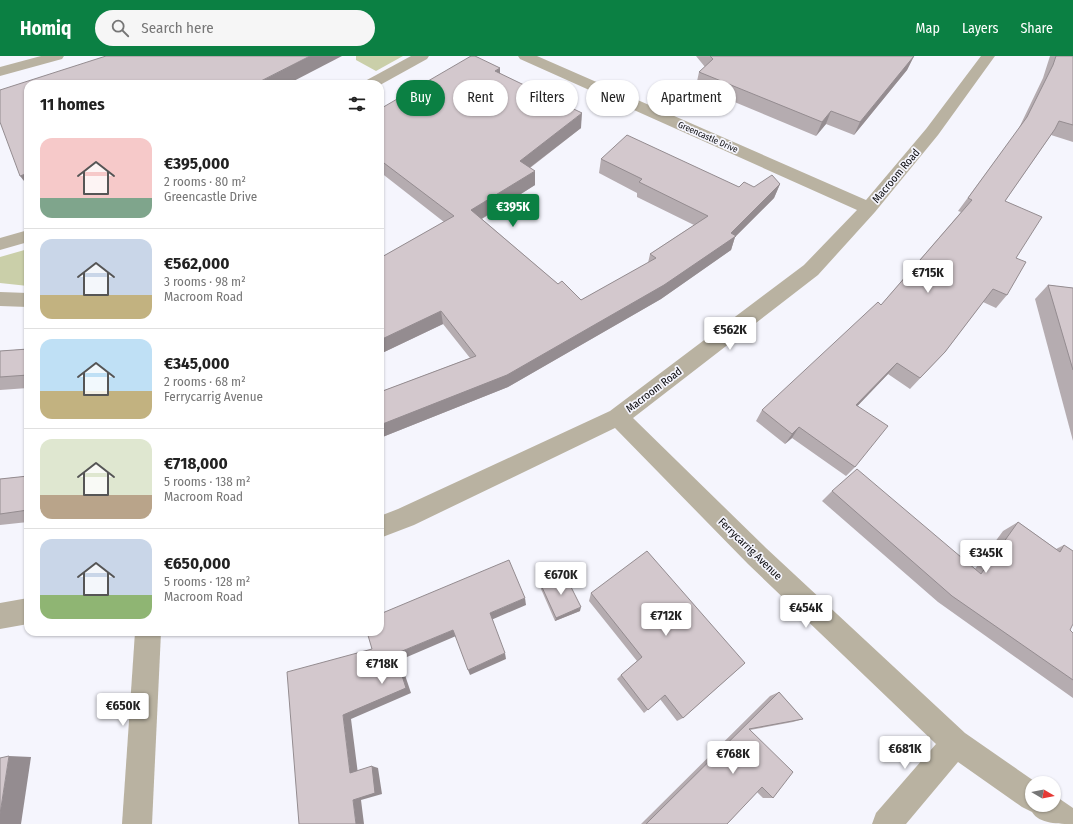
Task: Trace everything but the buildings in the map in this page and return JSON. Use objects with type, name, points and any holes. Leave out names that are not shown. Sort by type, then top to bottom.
[{"type":"street","points":[[0,72],[57,56]]},
{"type":"street","points":[[377,80],[422,56]]},
{"type":"street","name":"Greencastle Drive","points":[[525,56],[869,208]]},
{"type":"street","name":"Macroom Road","points":[[384,525],[406,517],[618,417],[811,270],[869,208],[932,132],[988,56]]},
{"type":"street","points":[[0,244],[24,237]]},
{"type":"street","points":[[0,298],[24,300]]},
{"type":"street","name":"Ferrycarrig Avenue","points":[[618,417],[757,556],[955,743],[1025,792]]},
{"type":"street","points":[[0,616],[24,612]]},
{"type":"street","points":[[137,824],[148,636]]},
{"type":"street","points":[[887,824],[955,743]]},
{"type":"street","points":[[1054,812],[1071,824]]},
{"type":"green space","points":[[356,56],[403,56],[376,71],[356,60]]},
{"type":"green space","points":[[24,250],[24,286],[0,283],[0,257]]}]
